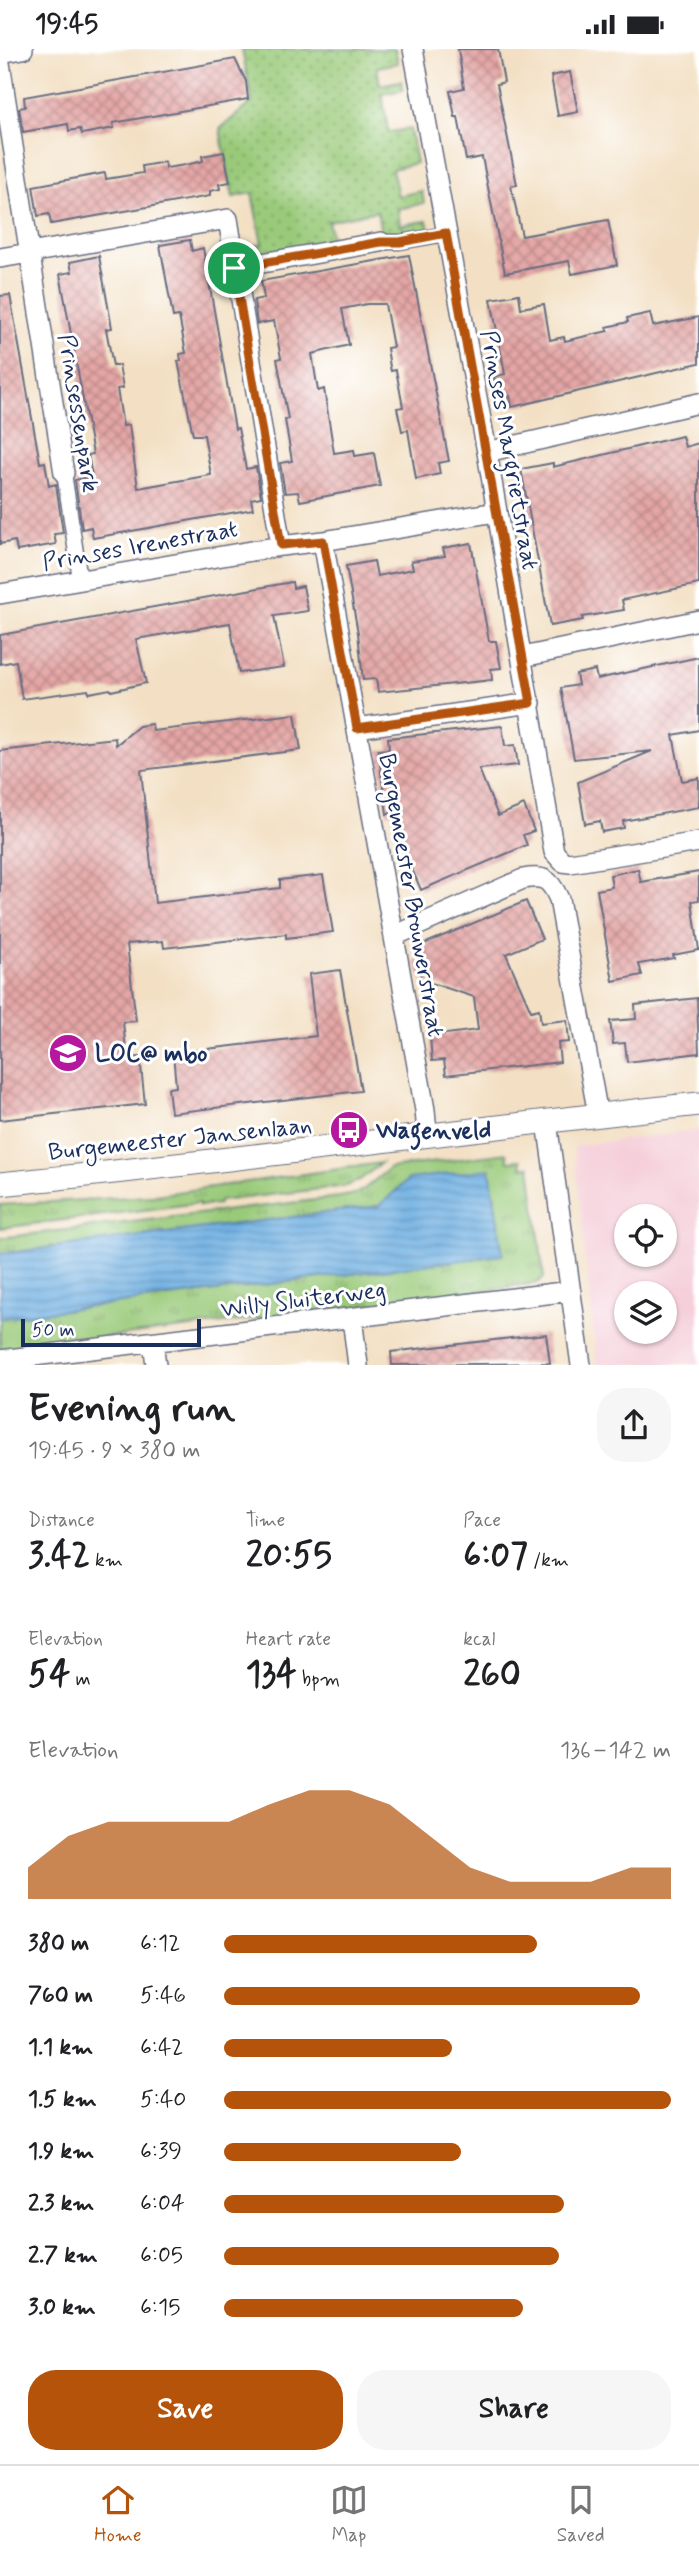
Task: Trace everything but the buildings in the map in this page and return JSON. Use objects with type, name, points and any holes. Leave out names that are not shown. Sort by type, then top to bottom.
[{"type":"street","points":[[0,53],[23,49]]},
{"type":"street","name":"Prinses Margrietstraat","points":[[413,49],[523,657],[552,846],[557,859],[570,863],[699,842]]},
{"type":"street","name":"Prinsessenpark","points":[[0,63],[80,579]]},
{"type":"street","points":[[0,258],[228,219],[281,545]]},
{"type":"street","points":[[234,268],[446,233]]},
{"type":"street","points":[[487,452],[699,403]]},
{"type":"street","name":"Prinses Irenestraat","points":[[0,594],[281,545],[323,541],[496,512]]},
{"type":"street","name":"Burgemeester Brouwerstraat","points":[[323,541],[425,1110],[427,1134]]},
{"type":"street","points":[[523,657],[699,620]]},
{"type":"street","points":[[357,728],[531,703]]},
{"type":"street","points":[[394,936],[523,879],[544,877],[550,881],[559,899],[598,1115]]},
{"type":"street","name":"Burgemeester Jansenlaan","points":[[0,1184],[159,1168],[427,1134],[699,1104]]},
{"type":"street","points":[[547,1122],[581,1365]]},
{"type":"street","name":"Willy Sluiterweg","points":[[0,1360],[571,1291]]},
{"type":"street","points":[[352,1318],[358,1365]]},
{"type":"street","points":[[153,1342],[156,1365]]},
{"type":"shaded area","points":[[699,1130],[699,1364],[597,1365],[574,1146]]},
{"type":"green space","points":[[242,49],[395,49],[398,63],[377,67],[380,85],[401,81],[403,90],[382,94],[388,132],[410,129],[416,163],[392,169],[398,196],[422,191],[424,203],[398,209],[400,225],[427,221],[429,230],[382,238],[377,211],[328,221],[332,241],[248,256],[247,247],[262,244],[252,193],[233,197],[220,129],[252,102]]},
{"type":"green space","points":[[507,1153],[508,1161],[521,1160],[522,1167],[530,1166],[544,1278],[537,1283],[458,1294],[449,1301],[443,1296],[93,1339],[88,1344],[0,1350],[0,1318],[502,1255],[409,1179],[379,1206],[0,1254],[0,1238],[340,1197],[364,1189],[390,1168]]},
{"type":"green space","points":[[381,1163],[360,1180],[346,1186],[219,1201],[219,1204],[199,1206],[199,1203],[0,1228],[0,1205],[149,1196]]},
{"type":"water","points":[[490,1169],[503,1255],[0,1318],[0,1254],[379,1206],[409,1179]]},
{"type":"place","name":"LOC@ mbo","points":[[68,1053]]},
{"type":"place","name":"Wagenveld","points":[[349,1130]]},
{"type":"route","points":[[446,233],[531,703],[357,728],[323,541],[281,545],[234,268],[446,233]]}]
